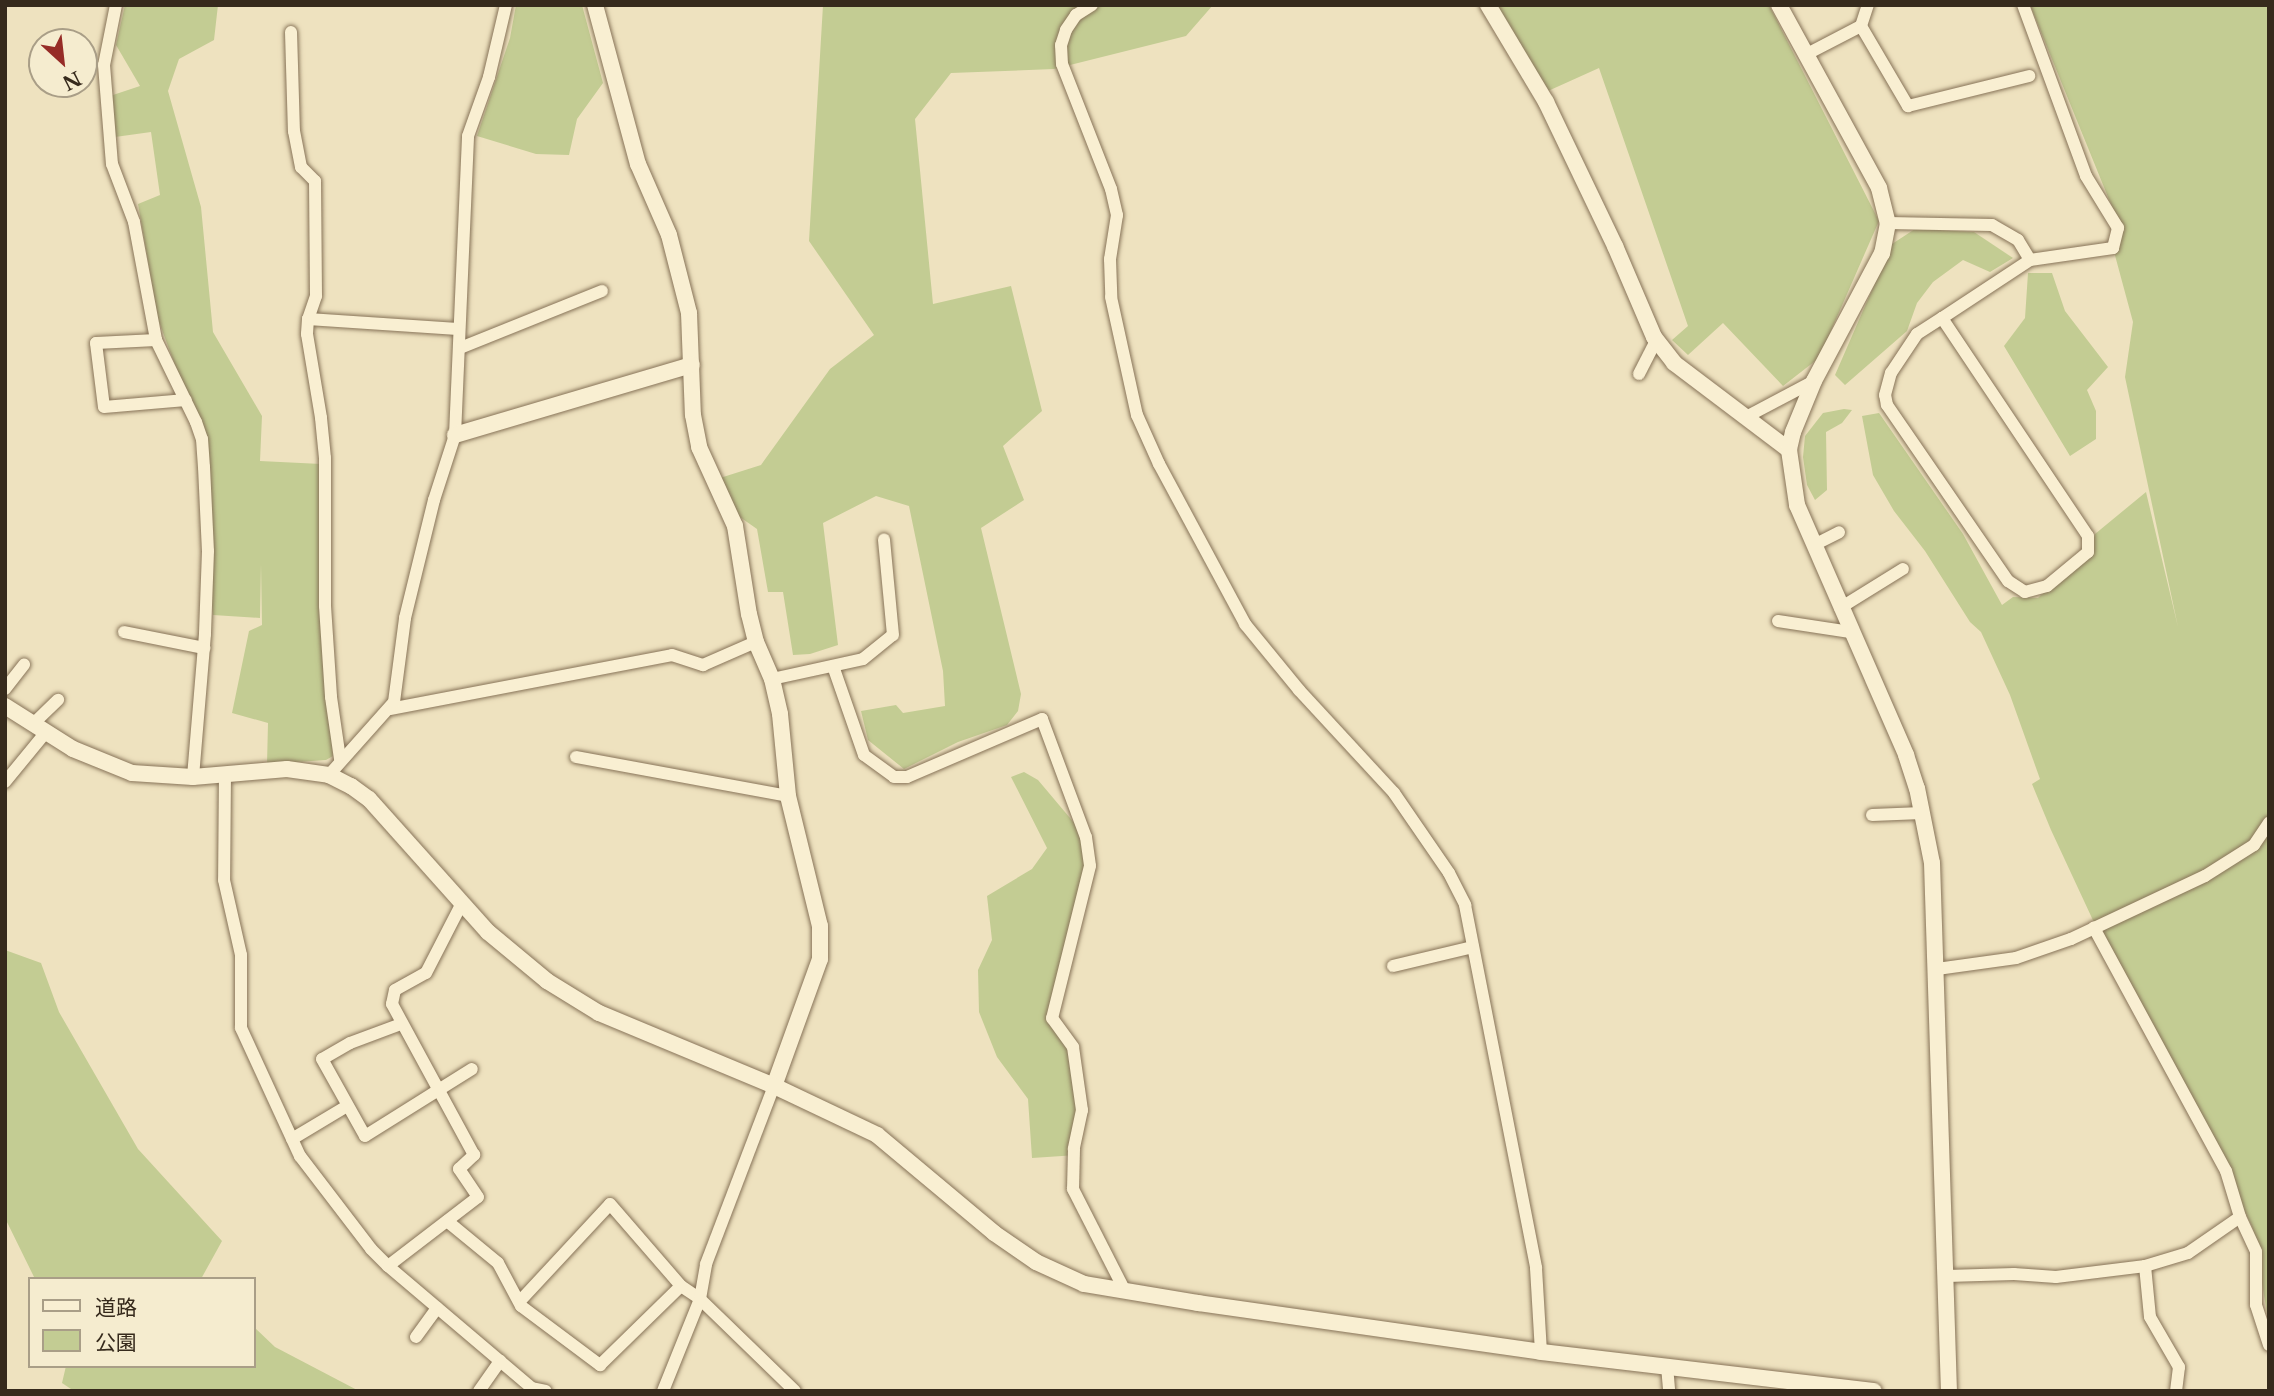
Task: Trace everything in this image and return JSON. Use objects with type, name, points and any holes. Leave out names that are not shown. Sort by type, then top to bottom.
[{"type":"street","points":[[116,5],[104,65],[112,164],[134,222],[156,340],[202,439],[208,551],[204,648],[193,777]]},
{"type":"street","points":[[329,775],[340,759],[390,709],[398,682],[405,618],[434,500],[455,435],[468,136],[489,76],[506,5]]},
{"type":"street","points":[[595,5],[638,164],[669,235],[689,313],[693,415],[699,447],[736,526],[756,642],[772,679],[780,713],[788,796],[820,926],[820,959],[706,1264],[700,1299],[663,1391]]},
{"type":"street","points":[[1092,5],[1076,15],[1066,30],[1061,46],[1062,64],[1117,215],[1110,259],[1111,297],[1137,415],[1159,464],[1245,624],[1299,690],[1394,793],[1449,873],[1465,905],[1536,1268],[1541,1352]]},
{"type":"street","points":[[1488,5],[1546,102],[1657,341],[1674,363],[1790,450]]},
{"type":"street","points":[[1779,5],[1879,188],[1888,223],[1882,253],[1814,381],[1793,432],[1790,450],[1793,492],[1850,632],[1906,755],[1932,863],[1949,1391]]},
{"type":"street","points":[[1807,54],[1861,26],[1868,5]]},
{"type":"street","points":[[1942,317],[2088,536],[2088,552],[2046,586],[2025,592],[2008,581],[1887,405],[1885,395],[1891,373],[1917,334],[1942,317],[2030,260],[2113,248],[2118,228],[2087,176],[2023,5]]},
{"type":"street","points":[[1861,26],[1908,106],[2029,76]]},
{"type":"street","points":[[291,32],[294,131],[301,167],[316,181],[316,296],[307,319],[307,334],[321,418],[324,458],[324,606],[331,697],[340,759]]},
{"type":"street","points":[[1888,223],[1992,225],[2018,240],[2030,260]]},
{"type":"street","points":[[460,348],[602,291]]},
{"type":"street","points":[[307,319],[458,329]]},
{"type":"street","points":[[156,340],[96,343],[104,407],[186,400]]},
{"type":"street","points":[[1639,374],[1657,341]]},
{"type":"street","points":[[455,435],[692,365]]},
{"type":"street","points":[[1748,416],[1814,381]]},
{"type":"street","points":[[1814,545],[1839,532]]},
{"type":"street","points":[[772,679],[863,659],[893,635],[884,539]]},
{"type":"street","points":[[1840,608],[1903,569]]},
{"type":"street","points":[[1778,621],[1850,632]]},
{"type":"street","points":[[124,632],[204,648]]},
{"type":"street","points":[[390,709],[672,655],[703,665],[756,642]]},
{"type":"street","points":[[5,689],[24,665]]},
{"type":"street","points":[[832,666],[864,755],[894,777],[907,777],[1042,719],[1086,837],[1090,866],[1052,1018],[1073,1047],[1082,1110],[1074,1149],[1073,1189],[1124,1289]]},
{"type":"street","points":[[5,782],[58,700]]},
{"type":"street","points":[[5,706],[99,761],[132,773],[193,777],[287,769],[329,775],[369,799],[462,903],[518,958],[547,981],[599,1013],[774,1086],[877,1135],[994,1233],[1036,1262],[1084,1283],[1198,1303],[1541,1352],[1874,1391]]},
{"type":"street","points":[[576,757],[788,796]]},
{"type":"street","points":[[225,774],[225,880],[241,955],[241,1028],[300,1156],[364,1240],[388,1266],[532,1388],[546,1391]]},
{"type":"street","points":[[1872,816],[1922,813]]},
{"type":"street","points":[[1937,969],[2016,958],[2094,928],[2205,876],[2253,845],[2269,823]]},
{"type":"street","points":[[388,1266],[478,1197],[459,1169],[474,1155],[392,1004],[395,990],[426,973],[462,903]]},
{"type":"street","points":[[2094,928],[2226,1171],[2256,1252],[2256,1305],[2269,1345]]},
{"type":"street","points":[[1392,966],[1473,947]]},
{"type":"street","points":[[401,1024],[350,1043],[322,1059],[365,1136],[439,1087],[472,1069]]},
{"type":"street","points":[[292,1139],[347,1106]]},
{"type":"street","points":[[520,1301],[610,1204],[681,1286],[700,1299],[795,1391]]},
{"type":"street","points":[[1947,1276],[2014,1274],[2056,1277],[2145,1266],[2188,1253],[2241,1217]]},
{"type":"street","points":[[447,1221],[498,1263],[520,1301],[520,1306],[600,1366],[681,1286]]},
{"type":"street","points":[[2145,1266],[2151,1317],[2179,1367],[2176,1391]]},
{"type":"street","points":[[416,1337],[437,1308]]},
{"type":"street","points":[[479,1391],[500,1361]]},
{"type":"street","points":[[1667,1366],[1669,1391]]},
{"type":"green space","points":[[125,5],[218,5],[214,40],[179,59],[168,91],[201,207],[213,332],[262,416],[260,461],[321,464],[322,633],[333,756],[326,760],[267,764],[268,723],[232,713],[249,631],[262,625],[261,564],[260,618],[213,615],[196,422],[158,319],[138,204],[160,195],[151,132],[115,137],[110,96],[140,86],[116,45]]},
{"type":"green space","points":[[516,5],[582,5],[603,83],[577,119],[569,155],[536,154],[477,136],[510,38]]},
{"type":"green space","points":[[823,5],[1213,5],[1186,36],[1054,69],[951,73],[915,119],[933,304],[1011,286],[1042,411],[1003,446],[1024,500],[981,528],[1021,694],[1018,711],[1007,725],[958,742],[904,769],[868,740],[861,711],[896,705],[903,713],[945,706],[943,671],[909,506],[876,496],[823,523],[838,645],[810,654],[793,655],[783,592],[768,592],[757,529],[737,515],[720,478],[761,465],[830,369],[874,335],[809,241]]},
{"type":"green space","points":[[1495,5],[1769,5],[1879,221],[1819,358],[1783,386],[1723,323],[1688,355],[1672,340],[1688,326],[1599,68],[1548,91]]},
{"type":"green space","points":[[2030,5],[2269,5],[2269,1325],[2253,1229],[2226,1171],[2111,959],[2051,830],[2032,784],[2040,779],[2010,695],[1981,632],[1970,622],[1925,551],[1894,511],[1873,475],[1862,416],[1879,413],[1963,534],[2002,605],[2013,597],[2038,598],[2092,544],[2095,534],[2146,492],[2178,627],[2125,377],[2133,322],[2113,248],[2121,229]]},
{"type":"green space","points":[[1915,229],[1974,232],[2013,258],[1990,272],[1963,260],[1933,282],[1917,303],[1907,331],[1845,385],[1835,375],[1892,244]]},
{"type":"green space","points":[[2028,273],[2052,273],[2065,311],[2108,367],[2087,390],[2096,411],[2096,439],[2070,456],[2004,346],[2025,318]]},
{"type":"green space","points":[[1852,410],[1842,423],[1826,432],[1827,490],[1815,500],[1807,485],[1803,457],[1805,436],[1823,413]]},
{"type":"green space","points":[[1024,772],[1038,780],[1086,837],[1086,875],[1052,1018],[1073,1047],[1082,1095],[1077,1155],[1032,1158],[1028,1099],[997,1057],[979,1012],[978,970],[992,940],[987,896],[1032,869],[1047,848],[1011,777]]},
{"type":"green space","points":[[5,950],[41,963],[59,1012],[138,1149],[222,1241],[202,1277],[34,1277],[5,1218]]},
{"type":"green space","points":[[256,1329],[275,1347],[359,1391],[74,1391],[62,1383],[66,1368],[256,1368]]}]
